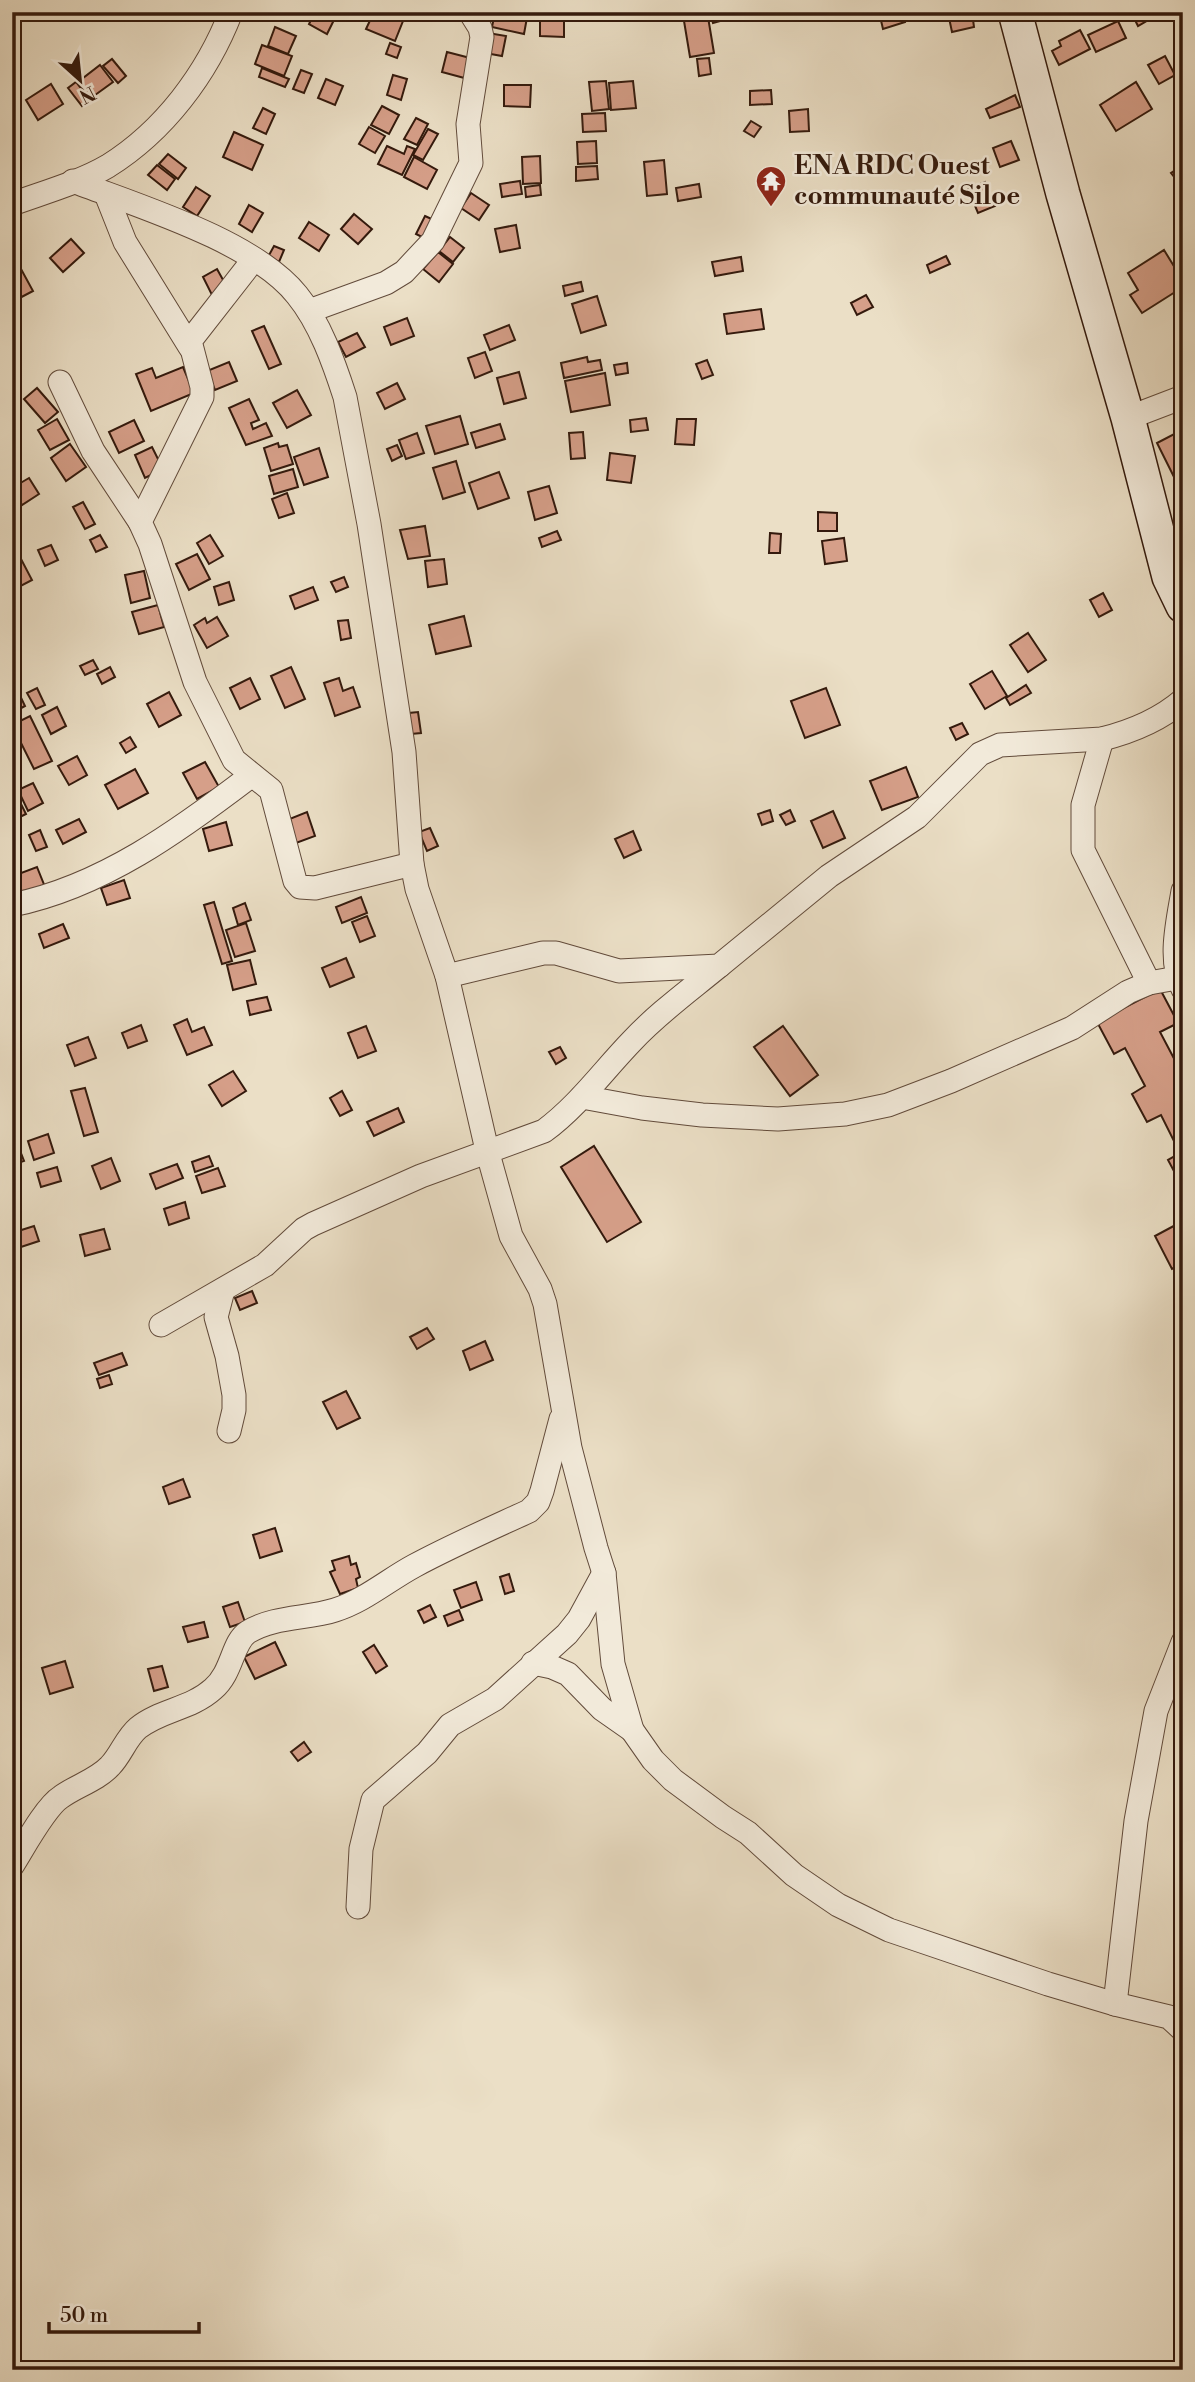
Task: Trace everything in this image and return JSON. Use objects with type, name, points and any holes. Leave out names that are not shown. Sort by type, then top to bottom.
[{"type":"main road","points":[[1015,12],[1067,208],[1128,418],[1169,577],[1183,606]]},
{"type":"street","points":[[12,204],[106,167],[128,152],[187,93],[208,62],[231,12]]},
{"type":"street","points":[[309,311],[386,284],[404,272],[433,241],[471,163],[468,124],[482,37],[480,27],[470,12]]},
{"type":"street","points":[[73,181],[222,239],[277,274],[309,311],[345,397],[367,512],[404,752],[412,864],[423,911],[447,976],[487,1150],[511,1236],[540,1289],[545,1304],[570,1448],[604,1573],[613,1664],[632,1730],[653,1760],[673,1780],[748,1833],[794,1875],[838,1905],[889,1930],[1115,2004],[1169,2017],[1183,2030]]},
{"type":"street","points":[[106,194],[125,242],[190,347]]},
{"type":"street","points":[[140,522],[203,392],[190,341],[254,259]]},
{"type":"street","points":[[60,382],[93,451],[140,522],[150,544],[195,682],[234,760],[271,790],[295,881],[300,887],[315,888],[412,864]]},
{"type":"street","points":[[1128,418],[1183,397]]},
{"type":"street","points":[[161,1325],[265,1265],[313,1224],[412,1180],[544,1131],[582,1097],[651,1021],[829,876],[917,817],[980,754],[1000,745],[1102,739],[1171,711],[1183,701]]},
{"type":"street","points":[[1102,739],[1083,805],[1083,850],[1149,983]]},
{"type":"street","points":[[12,905],[39,900],[125,862],[200,814],[252,775]]},
{"type":"street","points":[[582,1097],[702,1115],[778,1119],[845,1114],[888,1105],[1018,1053],[1072,1028],[1128,992],[1149,983],[1180,983],[1176,949],[1183,891]]},
{"type":"street","points":[[447,976],[543,953],[556,953],[619,971],[719,966]]},
{"type":"street","points":[[223,1290],[215,1317],[227,1356],[234,1395],[229,1431]]},
{"type":"street","points":[[12,1866],[58,1798],[104,1772],[137,1729],[211,1692],[224,1679],[239,1639],[246,1633],[265,1624],[335,1610],[347,1605],[415,1565],[529,1511],[538,1502],[542,1491],[563,1410]]},
{"type":"street","points":[[358,1907],[361,1849],[373,1800],[427,1753],[450,1726],[495,1699],[573,1627],[604,1573]]},
{"type":"street","points":[[1115,2004],[1136,1821],[1156,1711],[1183,1642]]},
{"type":"street","points":[[533,1663],[568,1674],[602,1709],[632,1730]]},
{"type":"building","points":[[315,12],[337,14],[327,34],[309,24]]},
{"type":"building","points":[[374,12],[383,12],[403,21],[395,41],[366,29]]},
{"type":"building","points":[[495,12],[528,12],[524,34],[492,27]]},
{"type":"building","points":[[540,12],[564,12],[564,37],[540,36]]},
{"type":"building","points":[[710,12],[737,12],[738,16],[713,23]]},
{"type":"building","points":[[879,12],[903,12],[905,22],[883,29]]},
{"type":"building","points":[[972,12],[974,27],[952,32],[948,13]]},
{"type":"building","points":[[1131,12],[1153,12],[1155,16],[1138,26]]},
{"type":"building","points":[[708,17],[714,53],[690,57],[684,21]]},
{"type":"building","points":[[1118,21],[1126,38],[1096,52],[1088,35]]},
{"type":"building","points":[[275,27],[296,36],[288,54],[268,46]]},
{"type":"building","points":[[1080,30],[1090,49],[1059,65],[1052,51],[1061,46],[1059,41]]},
{"type":"building","points":[[488,33],[506,36],[502,56],[485,53]]},
{"type":"building","points":[[390,43],[401,47],[397,58],[386,54]]},
{"type":"building","points":[[262,45],[292,56],[284,76],[255,64]]},
{"type":"building","points":[[447,52],[474,59],[468,79],[442,72]]},
{"type":"building","points":[[1165,56],[1175,75],[1159,84],[1148,65]]},
{"type":"building","points":[[709,58],[711,74],[699,76],[697,59]]},
{"type":"building","points":[[112,59],[126,76],[118,83],[103,66]]},
{"type":"building","points":[[100,65],[113,82],[91,98],[78,82]]},
{"type":"building","points":[[262,68],[289,79],[285,87],[259,77]]},
{"type":"building","points":[[301,70],[312,74],[304,93],[293,89]]},
{"type":"building","points":[[393,75],[407,79],[401,100],[387,95]]},
{"type":"building","points":[[326,79],[343,86],[335,105],[318,98]]},
{"type":"building","points":[[606,81],[609,109],[592,111],[589,82]]},
{"type":"building","points":[[633,81],[636,108],[611,110],[609,83]]},
{"type":"building","points":[[76,82],[90,100],[82,106],[68,88]]},
{"type":"building","points":[[1136,82],[1152,109],[1116,131],[1100,105]]},
{"type":"building","points":[[51,84],[63,104],[38,120],[26,100]]},
{"type":"building","points":[[504,85],[531,85],[530,107],[504,106]]},
{"type":"building","points":[[771,90],[772,104],[750,105],[750,91]]},
{"type":"building","points":[[1015,95],[1020,107],[990,118],[986,109]]},
{"type":"building","points":[[382,106],[399,115],[389,134],[371,125]]},
{"type":"building","points":[[263,108],[275,114],[266,134],[253,128]]},
{"type":"building","points":[[808,109],[809,131],[790,132],[789,111]]},
{"type":"building","points":[[605,113],[606,131],[583,132],[582,114]]},
{"type":"building","points":[[416,118],[428,124],[417,145],[404,139]]},
{"type":"building","points":[[751,121],[761,127],[754,137],[744,131]]},
{"type":"building","points":[[369,127],[385,136],[375,153],[359,144]]},
{"type":"building","points":[[428,129],[438,134],[423,160],[413,155]]},
{"type":"building","points":[[234,132],[263,145],[252,170],[223,157]]},
{"type":"building","points":[[596,141],[597,163],[578,164],[577,142]]},
{"type":"building","points":[[1011,141],[1019,160],[1000,167],[993,148]]},
{"type":"building","points":[[387,146],[404,154],[407,146],[415,149],[402,175],[378,164]]},
{"type":"building","points":[[168,154],[186,168],[178,179],[159,164]]},
{"type":"building","points":[[540,156],[541,183],[523,184],[522,157]]},
{"type":"building","points":[[414,157],[437,170],[427,189],[404,177]]},
{"type":"building","points":[[664,160],[667,194],[647,196],[644,162]]},
{"type":"building","points":[[157,165],[175,179],[167,190],[148,175]]},
{"type":"building","points":[[1183,165],[1183,188],[1171,173]]},
{"type":"building","points":[[597,166],[598,179],[576,181],[576,167]]},
{"type":"building","points":[[520,181],[522,194],[502,197],[500,184]]},
{"type":"building","points":[[985,182],[995,206],[978,213],[968,189]]},
{"type":"building","points":[[699,184],[701,197],[678,201],[676,188]]},
{"type":"building","points":[[540,185],[541,195],[526,197],[525,187]]},
{"type":"building","points":[[196,187],[210,196],[197,216],[183,207]]},
{"type":"building","points":[[471,193],[489,205],[479,220],[461,208]]},
{"type":"building","points":[[249,205],[263,213],[252,232],[239,224]]},
{"type":"building","points":[[354,214],[372,229],[358,244],[341,229]]},
{"type":"building","points":[[425,216],[436,221],[426,239],[416,234]]},
{"type":"building","points":[[309,222],[329,235],[319,251],[299,238]]},
{"type":"building","points":[[516,225],[520,248],[500,252],[495,229]]},
{"type":"building","points":[[450,237],[464,248],[453,262],[439,251]]},
{"type":"building","points":[[71,239],[84,253],[63,272],[50,258]]},
{"type":"building","points":[[274,246],[284,250],[279,262],[268,257]]},
{"type":"building","points":[[1164,250],[1183,281],[1183,287],[1142,313],[1130,295],[1138,290],[1128,273]]},
{"type":"building","points":[[438,252],[453,264],[439,282],[423,269]]},
{"type":"building","points":[[946,256],[950,264],[930,273],[927,265]]},
{"type":"building","points":[[741,257],[743,271],[715,276],[712,262]]},
{"type":"building","points":[[21,269],[33,291],[12,302],[12,273]]},
{"type":"building","points":[[217,269],[227,287],[212,295],[203,277]]},
{"type":"building","points":[[581,282],[583,291],[565,296],[563,286]]},
{"type":"building","points":[[866,295],[873,307],[857,315],[851,303]]},
{"type":"building","points":[[597,296],[606,325],[581,333],[572,304]]},
{"type":"building","points":[[761,309],[764,329],[727,334],[724,314]]},
{"type":"building","points":[[407,318],[414,336],[391,345],[384,327]]},
{"type":"building","points":[[509,325],[515,340],[490,350],[484,335]]},
{"type":"building","points":[[264,326],[281,364],[269,369],[252,331]]},
{"type":"building","points":[[357,333],[365,347],[346,357],[338,342]]},
{"type":"building","points":[[485,352],[492,371],[475,378],[468,358]]},
{"type":"building","points":[[587,357],[588,362],[600,360],[602,370],[564,378],[561,363]]},
{"type":"building","points":[[707,360],[713,375],[702,379],[696,364]]},
{"type":"building","points":[[229,362],[237,381],[215,390],[207,371]]},
{"type":"building","points":[[627,363],[628,373],[616,375],[614,365]]},
{"type":"building","points":[[183,367],[194,393],[151,411],[136,374],[152,368],[156,378]]},
{"type":"building","points":[[519,372],[526,398],[504,404],[497,378]]},
{"type":"building","points":[[605,373],[610,405],[571,412],[565,381]]},
{"type":"building","points":[[397,383],[405,399],[385,409],[377,393]]},
{"type":"building","points":[[37,388],[58,412],[45,423],[24,399]]},
{"type":"building","points":[[297,390],[311,415],[287,428],[273,403]]},
{"type":"building","points":[[249,399],[259,420],[251,423],[253,429],[266,423],[272,436],[246,445],[229,408]]},
{"type":"building","points":[[460,416],[468,444],[435,454],[426,426]]},
{"type":"building","points":[[646,418],[648,430],[631,432],[630,420]]},
{"type":"building","points":[[57,419],[69,440],[50,450],[38,430]]},
{"type":"building","points":[[677,419],[696,419],[694,445],[675,444]]},
{"type":"building","points":[[134,420],[144,441],[119,453],[109,432]]},
{"type":"building","points":[[500,424],[505,439],[476,448],[471,433]]},
{"type":"building","points":[[1180,431],[1183,435],[1183,487],[1180,489],[1157,443]]},
{"type":"building","points":[[583,432],[585,458],[571,459],[569,433]]},
{"type":"building","points":[[417,433],[424,453],[406,459],[399,440]]},
{"type":"building","points":[[278,443],[279,447],[287,445],[293,464],[271,471],[264,448]]},
{"type":"building","points":[[70,444],[86,467],[66,481],[51,458]]},
{"type":"building","points":[[397,445],[402,456],[392,461],[387,449]]},
{"type":"building","points":[[152,447],[163,469],[145,478],[135,455]]},
{"type":"building","points":[[319,448],[328,477],[304,485],[294,457]]},
{"type":"building","points":[[610,453],[635,456],[631,483],[607,480]]},
{"type":"building","points":[[456,461],[465,492],[443,499],[433,468]]},
{"type":"building","points":[[293,469],[298,487],[274,494],[269,476]]},
{"type":"building","points":[[499,472],[509,498],[478,509],[469,483]]},
{"type":"building","points":[[29,478],[39,494],[22,505],[12,488]]},
{"type":"building","points":[[549,486],[557,513],[535,520],[528,492]]},
{"type":"building","points":[[287,493],[294,513],[279,518],[272,499]]},
{"type":"building","points":[[83,502],[95,524],[85,529],[73,507]]},
{"type":"building","points":[[818,512],[837,513],[837,531],[818,531]]},
{"type":"building","points":[[425,526],[430,556],[408,559],[400,530]]},
{"type":"building","points":[[557,531],[561,540],[542,547],[539,538]]},
{"type":"building","points":[[770,533],[781,534],[780,553],[769,553]]},
{"type":"building","points":[[100,535],[107,547],[96,552],[90,540]]},
{"type":"building","points":[[210,535],[223,556],[209,564],[197,543]]},
{"type":"building","points":[[844,538],[847,561],[825,564],[822,541]]},
{"type":"building","points":[[51,545],[58,560],[45,566],[38,550]]},
{"type":"building","points":[[197,554],[210,579],[189,590],[176,564]]},
{"type":"building","points":[[21,559],[32,580],[15,589],[12,583],[12,563]]},
{"type":"building","points":[[444,559],[447,584],[428,587],[425,561]]},
{"type":"building","points":[[144,571],[150,598],[131,603],[125,575]]},
{"type":"building","points":[[344,577],[348,587],[336,592],[331,582]]},
{"type":"building","points":[[229,582],[234,600],[219,605],[214,587]]},
{"type":"building","points":[[313,587],[318,600],[295,609],[290,596]]},
{"type":"building","points":[[1103,593],[1112,610],[1099,617],[1090,600]]},
{"type":"building","points":[[158,605],[164,627],[139,634],[132,612]]},
{"type":"building","points":[[464,616],[471,646],[436,654],[429,625]]},
{"type":"building","points":[[217,617],[228,636],[207,648],[194,625],[205,618],[207,623]]},
{"type":"building","points":[[348,620],[351,638],[341,640],[338,621]]},
{"type":"building","points":[[1028,633],[1046,660],[1028,672],[1010,645]]},
{"type":"building","points":[[93,660],[98,669],[85,675],[80,666]]},
{"type":"building","points":[[110,667],[115,677],[102,684],[97,674]]},
{"type":"building","points":[[291,667],[305,699],[285,708],[271,676]]},
{"type":"building","points":[[992,671],[1007,696],[985,709],[970,684]]},
{"type":"building","points":[[250,678],[260,699],[240,709],[230,688]]},
{"type":"building","points":[[339,678],[343,691],[353,687],[360,707],[335,716],[324,683]]},
{"type":"building","points":[[14,683],[25,706],[12,713],[12,684]]},
{"type":"building","points":[[1026,685],[1031,693],[1010,705],[1006,698]]},
{"type":"building","points":[[37,688],[45,705],[36,709],[27,693]]},
{"type":"building","points":[[826,688],[840,725],[805,738],[791,701]]},
{"type":"building","points":[[169,692],[181,715],[159,727],[147,704]]},
{"type":"building","points":[[57,707],[66,726],[51,734],[42,715]]},
{"type":"building","points":[[418,712],[421,733],[411,734],[409,713]]},
{"type":"building","points":[[30,716],[52,761],[34,769],[12,725]]},
{"type":"building","points":[[962,723],[968,734],[956,740],[950,728]]},
{"type":"building","points":[[130,737],[136,747],[126,753],[120,743]]},
{"type":"building","points":[[77,756],[87,775],[69,785],[58,766]]},
{"type":"building","points":[[205,762],[219,787],[197,799],[183,773]]},
{"type":"building","points":[[906,767],[918,797],[882,810],[870,781]]},
{"type":"building","points":[[135,769],[148,793],[118,809],[105,785]]},
{"type":"building","points":[[33,783],[43,803],[28,811],[18,790]]},
{"type":"building","points":[[18,798],[26,814],[12,821],[12,801]]},
{"type":"building","points":[[770,810],[773,821],[762,825],[758,814]]},
{"type":"building","points":[[790,810],[795,821],[786,825],[780,815]]},
{"type":"building","points":[[833,811],[845,838],[823,848],[811,821]]},
{"type":"building","points":[[307,812],[315,836],[296,843],[287,820]]},
{"type":"building","points":[[79,819],[86,832],[63,844],[56,830]]},
{"type":"building","points":[[226,822],[232,845],[209,851],[203,829]]},
{"type":"building","points":[[430,828],[438,846],[427,851],[419,832]]},
{"type":"building","points":[[40,830],[47,847],[36,851],[29,835]]},
{"type":"building","points":[[633,831],[641,850],[624,858],[615,839]]},
{"type":"building","points":[[37,867],[45,887],[21,897],[13,876]]},
{"type":"building","points":[[124,880],[130,898],[107,905],[101,888]]},
{"type":"building","points":[[361,897],[367,913],[342,923],[336,907]]},
{"type":"building","points":[[214,902],[232,961],[222,964],[204,905]]},
{"type":"building","points":[[245,903],[251,920],[238,925],[233,908]]},
{"type":"building","points":[[367,916],[375,936],[360,942],[352,922]]},
{"type":"building","points":[[246,923],[255,951],[235,957],[226,930]]},
{"type":"building","points":[[63,924],[69,938],[44,948],[39,934]]},
{"type":"building","points":[[346,958],[354,977],[330,987],[322,968]]},
{"type":"building","points":[[250,960],[256,984],[233,990],[227,965]]},
{"type":"building","points":[[1160,989],[1178,1023],[1160,1032],[1179,1068],[1182,1066],[1183,1188],[1168,1160],[1180,1153],[1161,1115],[1147,1122],[1132,1094],[1145,1086],[1125,1048],[1114,1054],[1097,1022]]},
{"type":"building","points":[[267,997],[271,1010],[250,1015],[247,1001]]},
{"type":"building","points":[[187,1019],[192,1032],[204,1027],[212,1045],[187,1055],[174,1025]]},
{"type":"building","points":[[141,1025],[147,1041],[128,1048],[122,1033]]},
{"type":"building","points":[[366,1026],[376,1051],[358,1058],[348,1033]]},
{"type":"building","points":[[783,1026],[818,1075],[790,1096],[754,1047]]},
{"type":"building","points":[[88,1037],[96,1058],[75,1066],[67,1045]]},
{"type":"building","points":[[560,1047],[566,1058],[556,1064],[549,1052]]},
{"type":"building","points":[[233,1071],[246,1091],[222,1106],[209,1085]]},
{"type":"building","points":[[85,1088],[98,1132],[84,1136],[71,1091]]},
{"type":"building","points":[[342,1091],[352,1110],[340,1116],[330,1098]]},
{"type":"building","points":[[398,1108],[404,1122],[374,1136],[367,1122]]},
{"type":"building","points":[[48,1134],[54,1153],[34,1160],[28,1141]]},
{"type":"building","points":[[594,1146],[641,1222],[607,1242],[561,1167]]},
{"type":"building","points":[[19,1148],[24,1161],[12,1165],[12,1150]]},
{"type":"building","points":[[209,1156],[213,1166],[195,1172],[192,1162]]},
{"type":"building","points":[[111,1158],[120,1181],[101,1189],[92,1166]]},
{"type":"building","points":[[177,1164],[183,1178],[156,1189],[150,1174]]},
{"type":"building","points":[[57,1167],[61,1181],[41,1187],[37,1173]]},
{"type":"building","points":[[218,1168],[225,1186],[202,1193],[196,1176]]},
{"type":"building","points":[[185,1202],[189,1218],[169,1225],[164,1209]]},
{"type":"building","points":[[1183,1221],[1183,1263],[1172,1269],[1155,1236]]},
{"type":"building","points":[[34,1226],[39,1241],[15,1249],[12,1233]]},
{"type":"building","points":[[104,1229],[110,1249],[85,1256],[80,1235]]},
{"type":"building","points":[[252,1291],[257,1303],[240,1310],[235,1298]]},
{"type":"building","points":[[427,1328],[434,1339],[417,1349],[410,1337]]},
{"type":"building","points":[[485,1341],[493,1360],[470,1370],[463,1351]]},
{"type":"building","points":[[122,1353],[127,1365],[99,1375],[94,1363]]},
{"type":"building","points":[[109,1375],[112,1384],[100,1388],[97,1379]]},
{"type":"building","points":[[346,1391],[360,1418],[337,1429],[323,1402]]},
{"type":"building","points":[[183,1479],[190,1497],[169,1504],[163,1487]]},
{"type":"building","points":[[275,1528],[282,1551],[260,1558],[253,1535]]},
{"type":"building","points":[[349,1556],[351,1565],[356,1563],[360,1577],[356,1579],[358,1588],[340,1594],[330,1572],[335,1570],[332,1561]]},
{"type":"building","points":[[509,1574],[514,1591],[505,1594],[500,1577]]},
{"type":"building","points":[[476,1582],[482,1600],[461,1608],[454,1590]]},
{"type":"building","points":[[238,1602],[245,1622],[230,1627],[223,1607]]},
{"type":"building","points":[[430,1605],[436,1617],[424,1623],[418,1611]]},
{"type":"building","points":[[459,1610],[463,1620],[448,1626],[444,1616]]},
{"type":"building","points":[[204,1622],[208,1637],[188,1642],[183,1627]]},
{"type":"building","points":[[275,1642],[286,1665],[255,1679],[244,1657]]},
{"type":"building","points":[[374,1645],[387,1666],[376,1673],[363,1652]]},
{"type":"building","points":[[65,1661],[73,1687],[50,1694],[42,1668]]},
{"type":"building","points":[[162,1666],[168,1687],[154,1691],[148,1669]]},
{"type":"building","points":[[304,1742],[311,1752],[298,1761],[291,1752]]},
{"type":"place","name":"ENA RDC Ouest communauté Siloe","points":[[771,208]]}]
